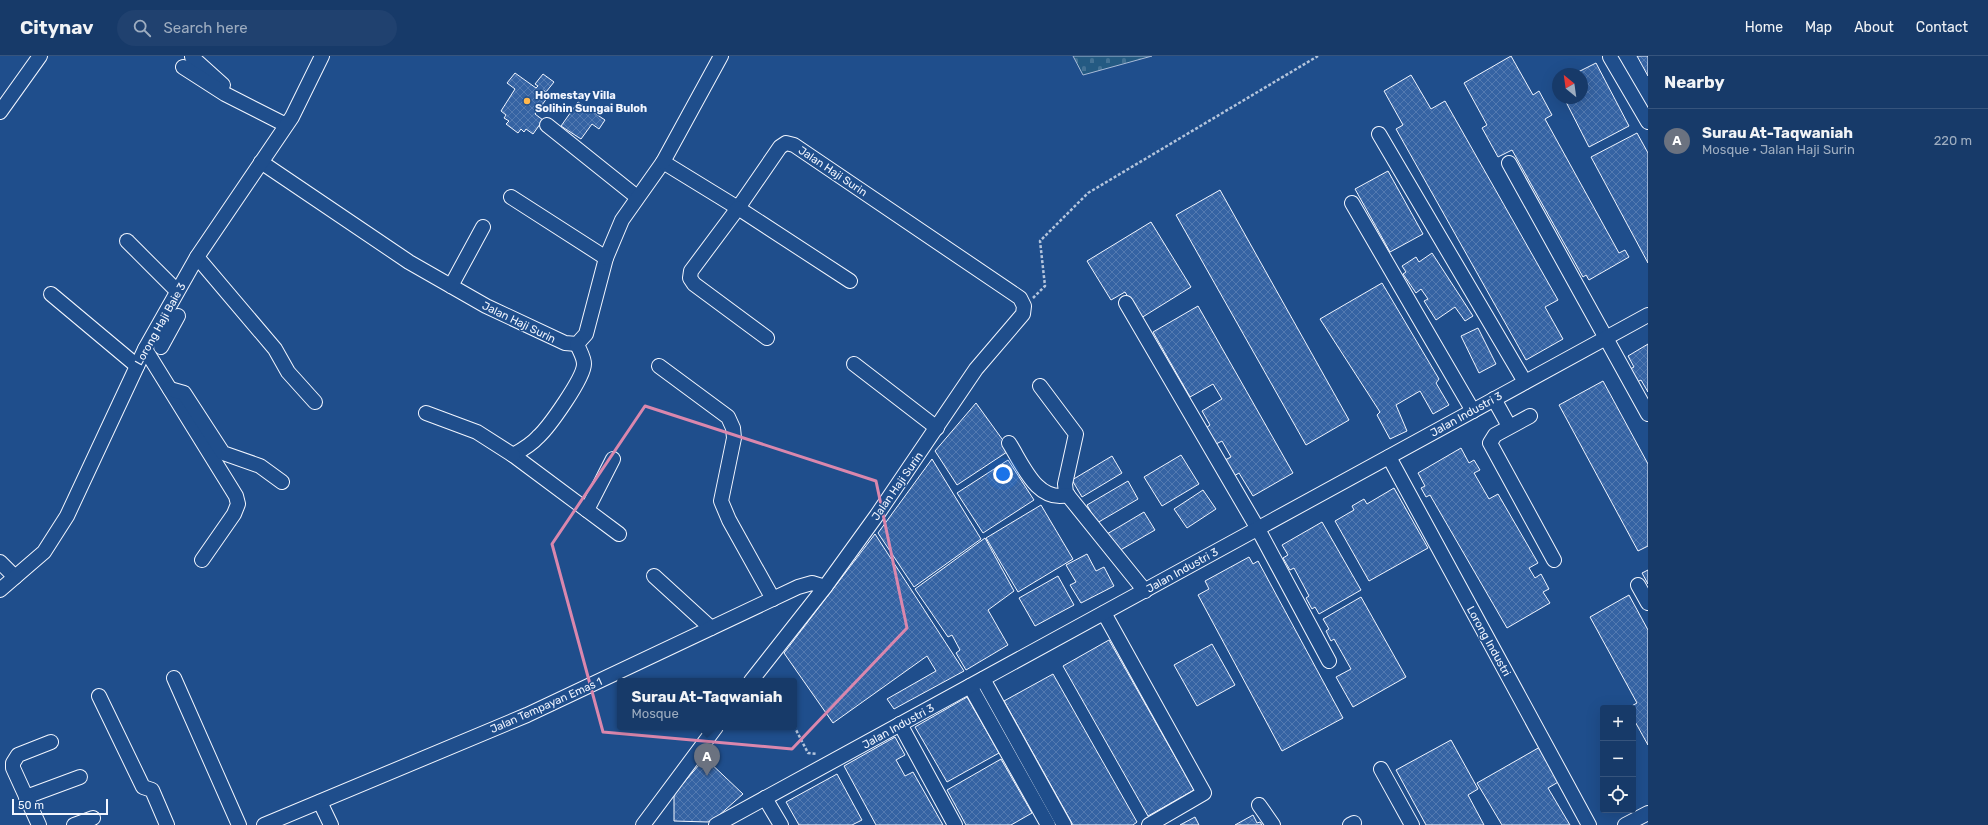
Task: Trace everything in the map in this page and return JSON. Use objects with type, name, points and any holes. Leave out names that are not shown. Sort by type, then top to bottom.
[{"type":"street","points":[[0,112],[40,56]]},
{"type":"street","name":"Lorong Haji Baie 3","points":[[0,590],[44,552],[67,516],[145,348],[164,327],[177,291],[197,258],[286,125],[322,56]]},
{"type":"street","points":[[513,455],[538,438],[549,426],[568,397],[582,371],[584,365],[577,344],[586,334],[591,321],[606,258],[622,220],[663,162],[721,56]]},
{"type":"street","points":[[1610,57],[1648,122]]},
{"type":"street","points":[[188,62],[236,100],[286,125]]},
{"type":"street","points":[[547,125],[637,197]]},
{"type":"street","points":[[1379,134],[1525,382]]},
{"type":"street","name":"Jalan Haji Surin","points":[[738,208],[780,147],[790,143],[1013,293],[1020,298],[1024,306],[1023,314],[976,370],[825,587],[753,678]]},
{"type":"street","name":"Jalan Haji Surin","points":[[261,162],[409,262],[486,306],[553,339],[565,343],[577,344]]},
{"type":"street","points":[[663,162],[738,208],[850,281]]},
{"type":"street","points":[[1509,163],[1648,414]]},
{"type":"street","points":[[511,197],[606,258]]},
{"type":"street","points":[[1352,203],[1473,411]]},
{"type":"street","points":[[738,208],[691,271],[690,278],[694,284],[767,338]]},
{"type":"street","points":[[451,286],[483,227]]},
{"type":"street","points":[[127,241],[177,291]]},
{"type":"street","points":[[197,258],[275,349],[288,372],[315,402]]},
{"type":"street","points":[[51,294],[137,366]]},
{"type":"street","points":[[1126,303],[1258,529],[1330,661]]},
{"type":"street","name":"Jalan Industri 3","points":[[716,825],[1648,315]]},
{"type":"street","points":[[161,347],[164,327],[178,316]]},
{"type":"street","points":[[145,348],[232,487],[238,504],[234,514],[202,560]]},
{"type":"street","points":[[854,364],[937,428]]},
{"type":"street","points":[[659,366],[728,417],[733,428],[733,449],[721,500],[728,520],[773,599]]},
{"type":"street","points":[[1040,386],[1076,434],[1064,489],[1145,590]]},
{"type":"street","points":[[170,389],[184,393],[223,453],[260,466],[282,482]]},
{"type":"street","points":[[1494,399],[1510,426]]},
{"type":"street","points":[[426,413],[477,432],[513,455],[619,534]]},
{"type":"street","points":[[1530,416],[1491,438],[1491,448],[1554,560]]},
{"type":"street","points":[[1009,443],[1038,487],[1048,494],[1058,498],[1068,495]]},
{"type":"street","name":"Lorong Industri","points":[[1389,457],[1589,825]]},
{"type":"street","points":[[587,510],[613,459]]},
{"type":"street","points":[[0,562],[15,577]]},
{"type":"street","points":[[654,576],[711,628]]},
{"type":"street","name":"Jalan Tempayan Emas 1","points":[[264,825],[526,715],[808,583],[815,583],[825,587]]},
{"type":"street","points":[[1638,585],[1648,603]]},
{"type":"street","points":[[1104,613],[1204,793],[1149,825]]},
{"type":"street","points":[[174,678],[239,825]]},
{"type":"street","points":[[983,679],[1064,825]]},
{"type":"street","points":[[970,686],[1048,825]]},
{"type":"street","points":[[99,696],[143,787],[152,790],[167,825]]},
{"type":"street","points":[[900,724],[955,825]]},
{"type":"street","points":[[643,825],[714,730]]},
{"type":"street","points":[[39,825],[13,768],[14,759],[51,742]]},
{"type":"street","points":[[1381,769],[1412,825]]},
{"type":"street","points":[[26,797],[80,777]]},
{"type":"street","points":[[765,798],[781,825]]},
{"type":"street","points":[[320,802],[330,825]]},
{"type":"street","points":[[1259,805],[1273,825]]},
{"type":"street","points":[[1626,825],[1648,813]]},
{"type":"street","points":[[74,825],[93,818]]},
{"type":"path","points":[[1024,306],[1045,286],[1040,241],[1088,193],[1318,56]]},
{"type":"path","points":[[796,730],[808,753],[839,758]]},
{"type":"highlighted area","points":[[645,406],[876,481],[907,628],[792,749],[603,732],[552,544]]},
{"type":"green space","points":[[1073,56],[1152,56],[1083,75]]},
{"type":"building","points":[[1511,56],[1533,95],[1539,91],[1552,115],[1545,119],[1619,253],[1625,250],[1629,257],[1589,280],[1586,275],[1583,277],[1512,150],[1498,157],[1482,128],[1487,125],[1464,83]]},
{"type":"building","points":[[1637,56],[1648,56],[1648,76]]},
{"type":"building","points":[[1596,63],[1629,126],[1589,147],[1567,104],[1588,104],[1588,68],[1586,68]]},
{"type":"building","name":"Homestay Villa Solihin Sungai Buloh","points":[[515,73],[536,88],[538,86],[535,84],[543,74],[554,82],[546,92],[543,90],[542,92],[548,97],[535,114],[543,120],[533,134],[526,129],[524,132],[521,129],[518,133],[506,124],[509,121],[504,118],[506,115],[501,111],[515,89],[507,83]]},
{"type":"building","points":[[1411,75],[1431,109],[1445,101],[1558,300],[1545,307],[1563,339],[1526,360],[1396,129],[1403,125],[1384,91]]},
{"type":"building","points":[[578,102],[605,120],[599,129],[592,124],[581,139],[561,126]]},
{"type":"building","points":[[1637,133],[1648,153],[1648,263],[1591,157]]},
{"type":"building","points":[[1388,171],[1423,234],[1390,252],[1355,189]]},
{"type":"building","points":[[1220,190],[1349,420],[1306,445],[1176,215]]},
{"type":"building","points":[[1151,222],[1191,287],[1141,318],[1125,292],[1111,300],[1087,261]]},
{"type":"building","points":[[1432,253],[1473,316],[1465,321],[1455,307],[1436,320],[1424,301],[1428,299],[1421,289],[1416,293],[1403,274],[1406,272],[1402,266],[1416,257],[1419,262]]},
{"type":"building","points":[[1382,283],[1439,379],[1436,383],[1449,405],[1433,414],[1420,391],[1396,405],[1407,431],[1390,439],[1377,415],[1380,412],[1320,319]]},
{"type":"building","points":[[1198,306],[1293,473],[1253,496],[1239,473],[1234,476],[1225,460],[1231,457],[1222,441],[1216,444],[1206,428],[1210,425],[1202,411],[1222,399],[1213,384],[1190,397],[1153,332]]},
{"type":"building","points":[[1478,328],[1496,364],[1479,373],[1461,336]]},
{"type":"building","points":[[1648,344],[1648,392],[1641,380],[1637,382],[1630,369],[1634,367],[1628,356]]},
{"type":"building","points":[[1603,381],[1648,464],[1648,546],[1638,551],[1559,405]]},
{"type":"building","points":[[976,403],[1010,450],[957,485],[935,451]]},
{"type":"building","points":[[1461,448],[1469,463],[1474,460],[1480,470],[1474,473],[1489,499],[1498,494],[1538,563],[1529,568],[1535,578],[1541,574],[1549,589],[1543,592],[1550,603],[1507,628],[1430,495],[1426,497],[1421,488],[1425,486],[1418,473]]},
{"type":"building","points":[[1181,455],[1199,484],[1162,506],[1144,477]]},
{"type":"building","points":[[1112,456],[1122,473],[1082,497],[1072,480]]},
{"type":"building","points":[[932,459],[981,539],[914,587],[878,533]]},
{"type":"building","points":[[1008,460],[1034,500],[983,533],[957,493]]},
{"type":"building","points":[[1128,481],[1138,499],[1097,523],[1087,505]]},
{"type":"building","points":[[1394,488],[1428,548],[1369,581],[1335,521],[1354,510],[1352,506],[1364,499],[1367,504]]},
{"type":"building","points":[[1203,490],[1216,509],[1187,528],[1174,509]]},
{"type":"building","points":[[1041,505],[1073,559],[1018,592],[986,538]]},
{"type":"building","points":[[1144,512],[1155,530],[1117,552],[1107,534]]},
{"type":"building","points":[[1322,522],[1361,590],[1319,614],[1315,607],[1312,609],[1306,598],[1309,596],[1294,568],[1290,570],[1283,558],[1288,555],[1282,545]]},
{"type":"building","points":[[875,534],[964,671],[894,709],[887,699],[936,671],[927,656],[833,723],[784,653]]},
{"type":"building","points":[[985,538],[1014,591],[988,610],[1008,645],[966,670],[956,653],[960,650],[952,635],[948,637],[915,589]]},
{"type":"building","points":[[1087,554],[1096,571],[1104,567],[1114,586],[1081,603],[1070,585],[1076,582],[1066,565]]},
{"type":"building","points":[[1249,557],[1253,564],[1258,561],[1343,718],[1282,751],[1198,595],[1209,589],[1205,581]]},
{"type":"building","points":[[1648,570],[1648,584],[1642,573]]},
{"type":"building","points":[[1058,576],[1074,605],[1035,626],[1019,598]]},
{"type":"building","points":[[1629,595],[1648,630],[1648,745],[1636,723],[1636,705],[1633,705],[1637,703],[1590,617]]},
{"type":"building","points":[[1361,597],[1406,677],[1353,707],[1336,677],[1351,669],[1334,639],[1331,641],[1326,631],[1329,629],[1323,619]]},
{"type":"building","points":[[1109,640],[1194,790],[1148,816],[1063,666]]},
{"type":"building","points":[[1212,644],[1235,685],[1197,706],[1174,665]]},
{"type":"building","points":[[1053,674],[1137,822],[1133,825],[1073,825],[1004,701]]},
{"type":"building","points":[[967,697],[999,753],[947,782],[915,727]]},
{"type":"building","points":[[895,737],[905,755],[896,760],[905,776],[913,772],[943,825],[876,825],[844,766]]},
{"type":"building","points":[[1451,740],[1478,789],[1468,795],[1484,825],[1426,825],[1396,770]]},
{"type":"building","points":[[1540,747],[1560,781],[1548,788],[1570,825],[1502,825],[1477,783]]},
{"type":"building","points":[[705,758],[743,794],[717,817],[708,822],[674,821],[674,794]]},
{"type":"building","points":[[1001,759],[1032,813],[1011,825],[966,825],[947,790]]},
{"type":"building","points":[[837,774],[862,820],[852,825],[799,825],[786,802]]},
{"type":"building","points":[[1253,815],[1257,823],[1260,822],[1262,825],[1235,825]]},
{"type":"building","points":[[1195,817],[1199,825],[1180,825]]},
{"type":"place","name":"Homestay Villa Solihin Sungai Buloh","points":[[527,101]]},
{"type":"place","name":"Surau At-Taqwaniah","points":[[707,776]]}]
